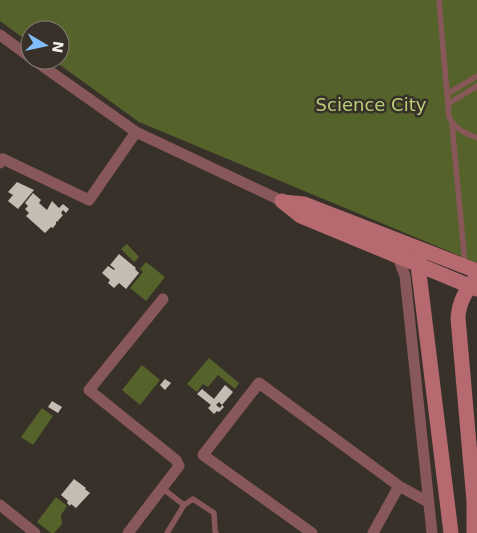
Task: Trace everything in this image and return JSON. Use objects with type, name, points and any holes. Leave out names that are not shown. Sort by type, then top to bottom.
[{"type":"street","points":[[0,35],[20,50]]},
{"type":"street","points":[[48,70],[136,132],[282,201],[301,216],[418,265],[473,278]]},
{"type":"street","points":[[0,163],[3,159],[89,200],[136,132]]},
{"type":"street","points":[[282,201],[304,204],[421,249],[473,278]]},
{"type":"street","points":[[421,249],[418,265],[450,533]]},
{"type":"street","points":[[398,257],[405,276],[432,533]]},
{"type":"street","points":[[473,278],[462,297],[458,318],[474,501],[474,533]]},
{"type":"street","points":[[128,533],[179,466],[176,460],[89,390],[163,299]]},
{"type":"street","points":[[312,533],[203,455],[260,383],[399,486],[428,502]]},
{"type":"street","points":[[373,533],[399,486]]},
{"type":"street","points":[[0,505],[35,533]]},
{"type":"lane","points":[[439,0],[449,117],[452,124],[473,278]]},
{"type":"lane","points":[[447,94],[477,76]]},
{"type":"lane","points":[[448,106],[477,86]]},
{"type":"lane","points":[[452,124],[457,129],[477,138]]},
{"type":"lane","points":[[162,488],[184,505]]},
{"type":"lane","points":[[167,533],[184,505],[193,499],[214,513],[216,533]]},
{"type":"green space","name":"Science City","points":[[0,0],[477,0],[477,263],[139,122],[67,70],[70,70],[70,20],[20,20],[20,36],[0,21]]},
{"type":"green space","points":[[127,244],[139,257],[134,262],[121,249]]},
{"type":"green space","points":[[146,262],[165,277],[146,301],[130,288],[143,272],[140,269]]},
{"type":"green space","points":[[209,358],[239,383],[235,389],[218,375],[208,387],[203,384],[197,392],[187,384]]},
{"type":"green space","points":[[142,365],[160,380],[140,405],[122,390]]},
{"type":"green space","points":[[42,408],[53,416],[33,445],[21,437]]},
{"type":"green space","points":[[56,497],[67,506],[61,515],[62,524],[54,533],[51,533],[37,522]]},
{"type":"building","points":[[17,182],[34,190],[18,209],[8,201],[13,195],[8,192]]},
{"type":"building","points":[[33,193],[41,200],[39,203],[47,210],[52,201],[59,208],[63,204],[69,209],[66,213],[63,210],[61,213],[63,215],[56,221],[53,228],[51,227],[45,233],[26,216],[29,213],[25,209],[28,206],[25,203]]},
{"type":"building","points":[[119,254],[136,268],[139,273],[126,289],[119,283],[114,288],[108,283],[110,280],[102,273],[108,266],[115,269],[110,265]]},
{"type":"building","points":[[165,379],[171,383],[165,390],[160,385]]},
{"type":"building","points":[[225,385],[233,392],[222,405],[224,407],[214,414],[208,408],[211,405],[197,394],[202,389],[214,399]],"holes":[[[219,402],[222,405],[220,408],[216,405]]]},
{"type":"building","points":[[52,401],[62,407],[58,413],[48,407]]},
{"type":"building","points":[[74,479],[90,493],[76,508],[71,504],[70,506],[67,503],[68,501],[61,495]]}]
